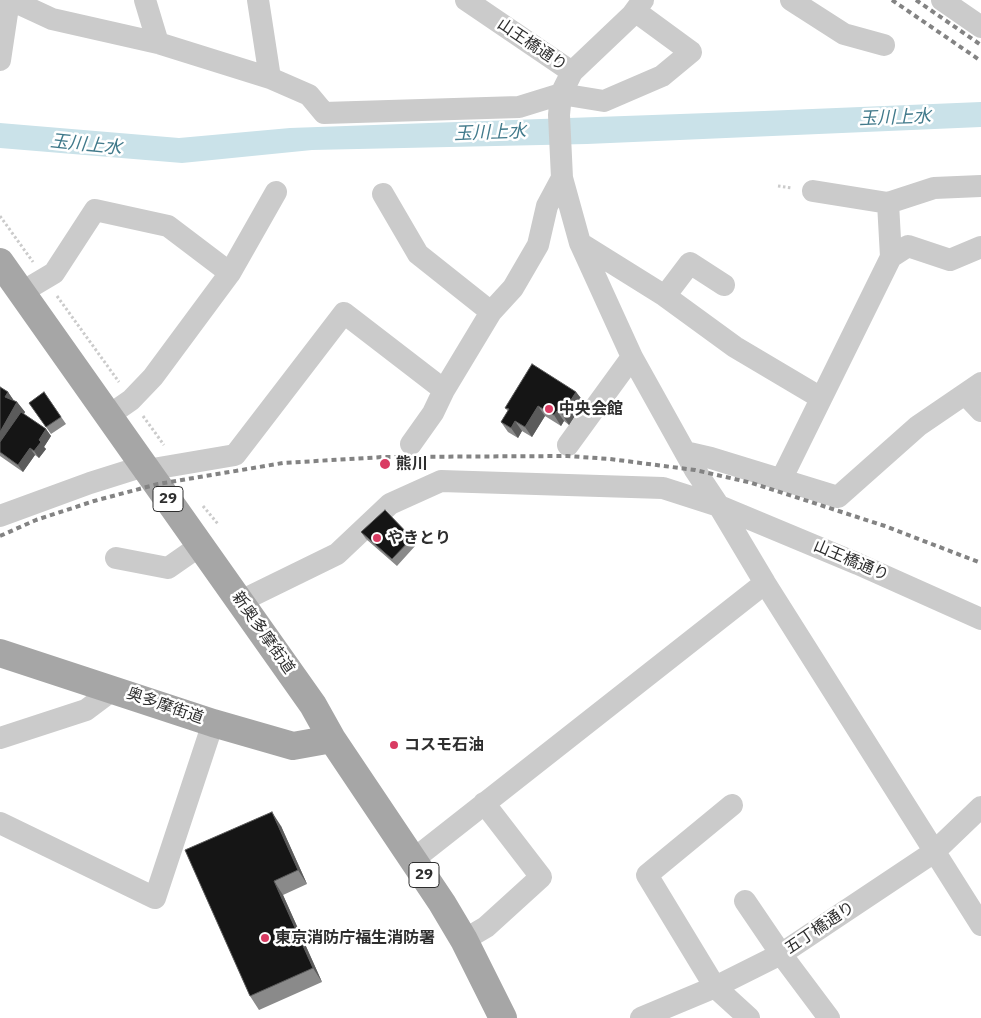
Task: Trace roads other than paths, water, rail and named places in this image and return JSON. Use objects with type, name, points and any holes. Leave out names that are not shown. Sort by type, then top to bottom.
[{"type":"main road","name":"新奥多摩街道","points":[[0,262],[108,416],[211,537],[241,601],[314,705],[332,739],[414,859],[464,940],[503,1018]]},
{"type":"main road","name":"奥多摩街道","points":[[0,653],[293,746],[332,739]]},
{"type":"main road","points":[[293,746],[325,762],[365,789]]},
{"type":"street","points":[[0,60],[10,0],[49,9],[270,78],[308,95],[324,113],[519,107],[560,105],[604,101],[662,76],[692,52],[639,6],[572,72],[560,105],[561,167],[580,243],[632,357],[685,452],[765,583],[981,925]]},
{"type":"street","points":[[145,0],[158,43]]},
{"type":"street","points":[[258,0],[270,78]]},
{"type":"street","name":"山王橋通り","points":[[466,0],[572,72]]},
{"type":"street","points":[[791,0],[844,34],[884,45]]},
{"type":"street","points":[[942,0],[981,27]]},
{"type":"street","points":[[412,444],[433,413],[444,390],[491,312],[513,288],[538,245],[547,206],[561,167]]},
{"type":"street","points":[[813,191],[888,203],[934,188],[981,186]]},
{"type":"street","points":[[108,416],[131,400],[152,377],[230,273],[276,192]]},
{"type":"street","points":[[383,194],[418,254],[491,312]]},
{"type":"street","points":[[781,480],[891,257],[888,203]]},
{"type":"street","points":[[22,292],[54,272],[95,210],[168,226],[230,273]]},
{"type":"street","points":[[580,243],[665,296],[735,348],[821,398]]},
{"type":"street","points":[[891,257],[908,246],[950,260],[981,247]]},
{"type":"street","points":[[665,296],[690,263],[724,285]]},
{"type":"street","points":[[0,516],[90,482],[153,468],[235,455],[344,313],[444,390]]},
{"type":"street","points":[[568,445],[632,357]]},
{"type":"street","points":[[685,452],[712,458],[838,497],[918,426],[973,388],[981,411]]},
{"type":"street","name":"山王橋通り","points":[[241,601],[338,554],[390,504],[441,481],[663,488],[719,506],[981,619]]},
{"type":"street","points":[[116,558],[168,568],[211,537]]},
{"type":"street","points":[[414,859],[765,583]]},
{"type":"street","points":[[0,738],[86,710],[114,689]]},
{"type":"street","points":[[0,824],[155,898],[213,722]]},
{"type":"street","points":[[464,940],[486,927],[541,877],[484,803]]},
{"type":"street","points":[[732,805],[647,875],[714,987],[749,1018]]},
{"type":"street","name":"五丁橋通り","points":[[641,1018],[714,987],[781,954],[934,852],[981,807]]},
{"type":"street","points":[[745,901],[781,954],[830,1018]]},
{"type":"water","name":"玉川上水","points":[[981,102],[981,127],[587,144],[312,150],[182,163],[0,148],[0,123],[179,138],[290,128]]},
{"type":"railway","points":[[892,0],[981,61]]},
{"type":"railway","points":[[916,0],[981,45]]},
{"type":"railway","points":[[0,536],[36,520],[94,501],[158,484],[283,463],[383,457],[567,456],[610,459],[695,470],[752,483],[885,526],[981,563]]},
{"type":"place","name":"中央会館","points":[[549,409]]},
{"type":"place","name":"熊川","points":[[385,464]]},
{"type":"place","name":"やきとり","points":[[377,538]]},
{"type":"place","name":"コスモ石油","points":[[394,745]]},
{"type":"place","name":"東京消防庁福生消防署","points":[[265,938]]}]
